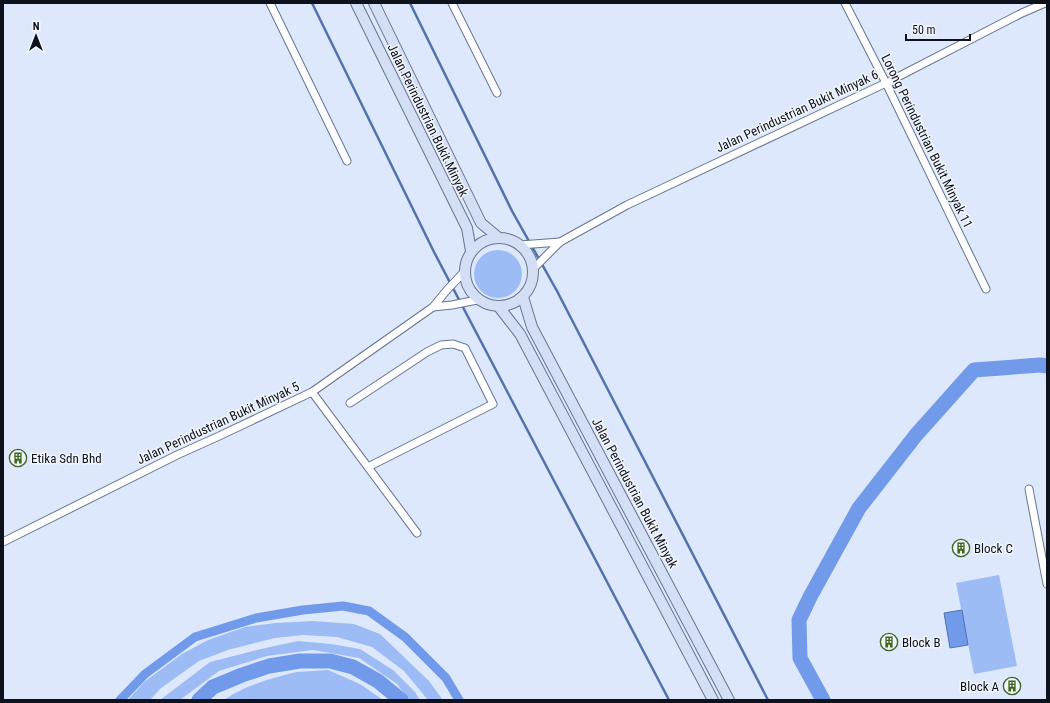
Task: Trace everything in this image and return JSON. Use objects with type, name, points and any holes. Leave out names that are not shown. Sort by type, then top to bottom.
[{"type":"main road","name":"Jalan Perindustrian Bukit Minyak","points":[[356,3],[467,228],[471,251]]},
{"type":"main road","name":"Jalan Perindustrian Bukit Minyak","points":[[374,3],[481,223],[499,238]]},
{"type":"main road","points":[[499,238],[524,245],[526,252],[536,266],[529,288],[523,296],[508,306],[499,307],[488,305],[477,300],[470,292],[461,275],[471,251],[479,244],[489,239],[499,238]]},
{"type":"main road","name":"Jalan Perindustrian Bukit Minyak","points":[[523,296],[532,327],[729,700]]},
{"type":"main road","points":[[499,307],[520,334],[713,700]]},
{"type":"street","points":[[270,3],[347,161]]},
{"type":"street","points":[[452,3],[497,93]]},
{"type":"street","name":"Lorong Perindustrian Bukit Minyak 11","points":[[845,3],[886,83],[986,289]]},
{"type":"street","name":"Jalan Perindustrian Bukit Minyak 6","points":[[560,242],[627,204],[886,83],[1022,13],[1045,3]]},
{"type":"street","points":[[524,245],[560,242]]},
{"type":"street","points":[[536,266],[560,242]]},
{"type":"street","points":[[433,307],[446,290],[461,275]]},
{"type":"street","points":[[433,307],[477,300]]},
{"type":"street","name":"Jalan Perindustrian Bukit Minyak 5","points":[[3,542],[177,455],[312,392],[433,307]]},
{"type":"street","points":[[350,403],[427,352],[441,345],[454,344],[465,348],[493,404],[368,467]]},
{"type":"street","points":[[312,392],[417,533]]},
{"type":"street","points":[[1029,489],[1047,584]]},
{"type":"shaded area","points":[[493,250],[503,250],[515,257],[522,269],[522,279],[515,291],[503,298],[493,298],[485,294],[478,287],[474,279],[474,269],[478,261],[485,254]]},
{"type":"shaded area","points":[[999,575],[1017,666],[974,674],[956,583]]},
{"type":"shaded area","points":[[962,610],[968,645],[950,648],[944,613]]},
{"type":"shaded area","points":[[313,621],[354,624],[380,634],[429,681],[443,700],[428,700],[404,671],[372,647],[337,637],[303,635],[275,638],[228,650],[199,661],[161,688],[150,700],[128,700],[144,682],[182,654],[208,640],[245,627],[276,623]]},
{"type":"shaded area","points":[[298,641],[331,644],[360,649],[393,670],[415,692],[420,700],[409,700],[397,684],[359,658],[313,650],[267,656],[219,671],[180,700],[160,700],[210,662]]},
{"type":"shaded area","points":[[328,670],[360,684],[383,700],[224,700],[249,686],[279,677],[297,672]]},
{"type":"waterway","points":[[312,3],[434,252],[669,700]]},
{"type":"waterway","points":[[410,3],[512,211],[557,291],[768,700]]},
{"type":"waterway","points":[[823,700],[800,658],[799,620],[859,508],[916,435],[974,370],[1040,365],[1047,366]]},
{"type":"waterway","points":[[120,700],[145,674],[195,637],[256,618],[303,610],[343,606],[369,611],[405,637],[446,678],[459,700]]},
{"type":"waterway","points":[[199,700],[213,687],[242,675],[269,666],[300,661],[330,661],[353,667],[378,681],[401,700]]},
{"type":"place","name":"Etika Sdn Bhd","points":[[18,458]]},
{"type":"place","name":"Block C","points":[[961,548]]},
{"type":"place","name":"Block B","points":[[889,642]]},
{"type":"place","name":"Block A","points":[[1012,686]]}]
